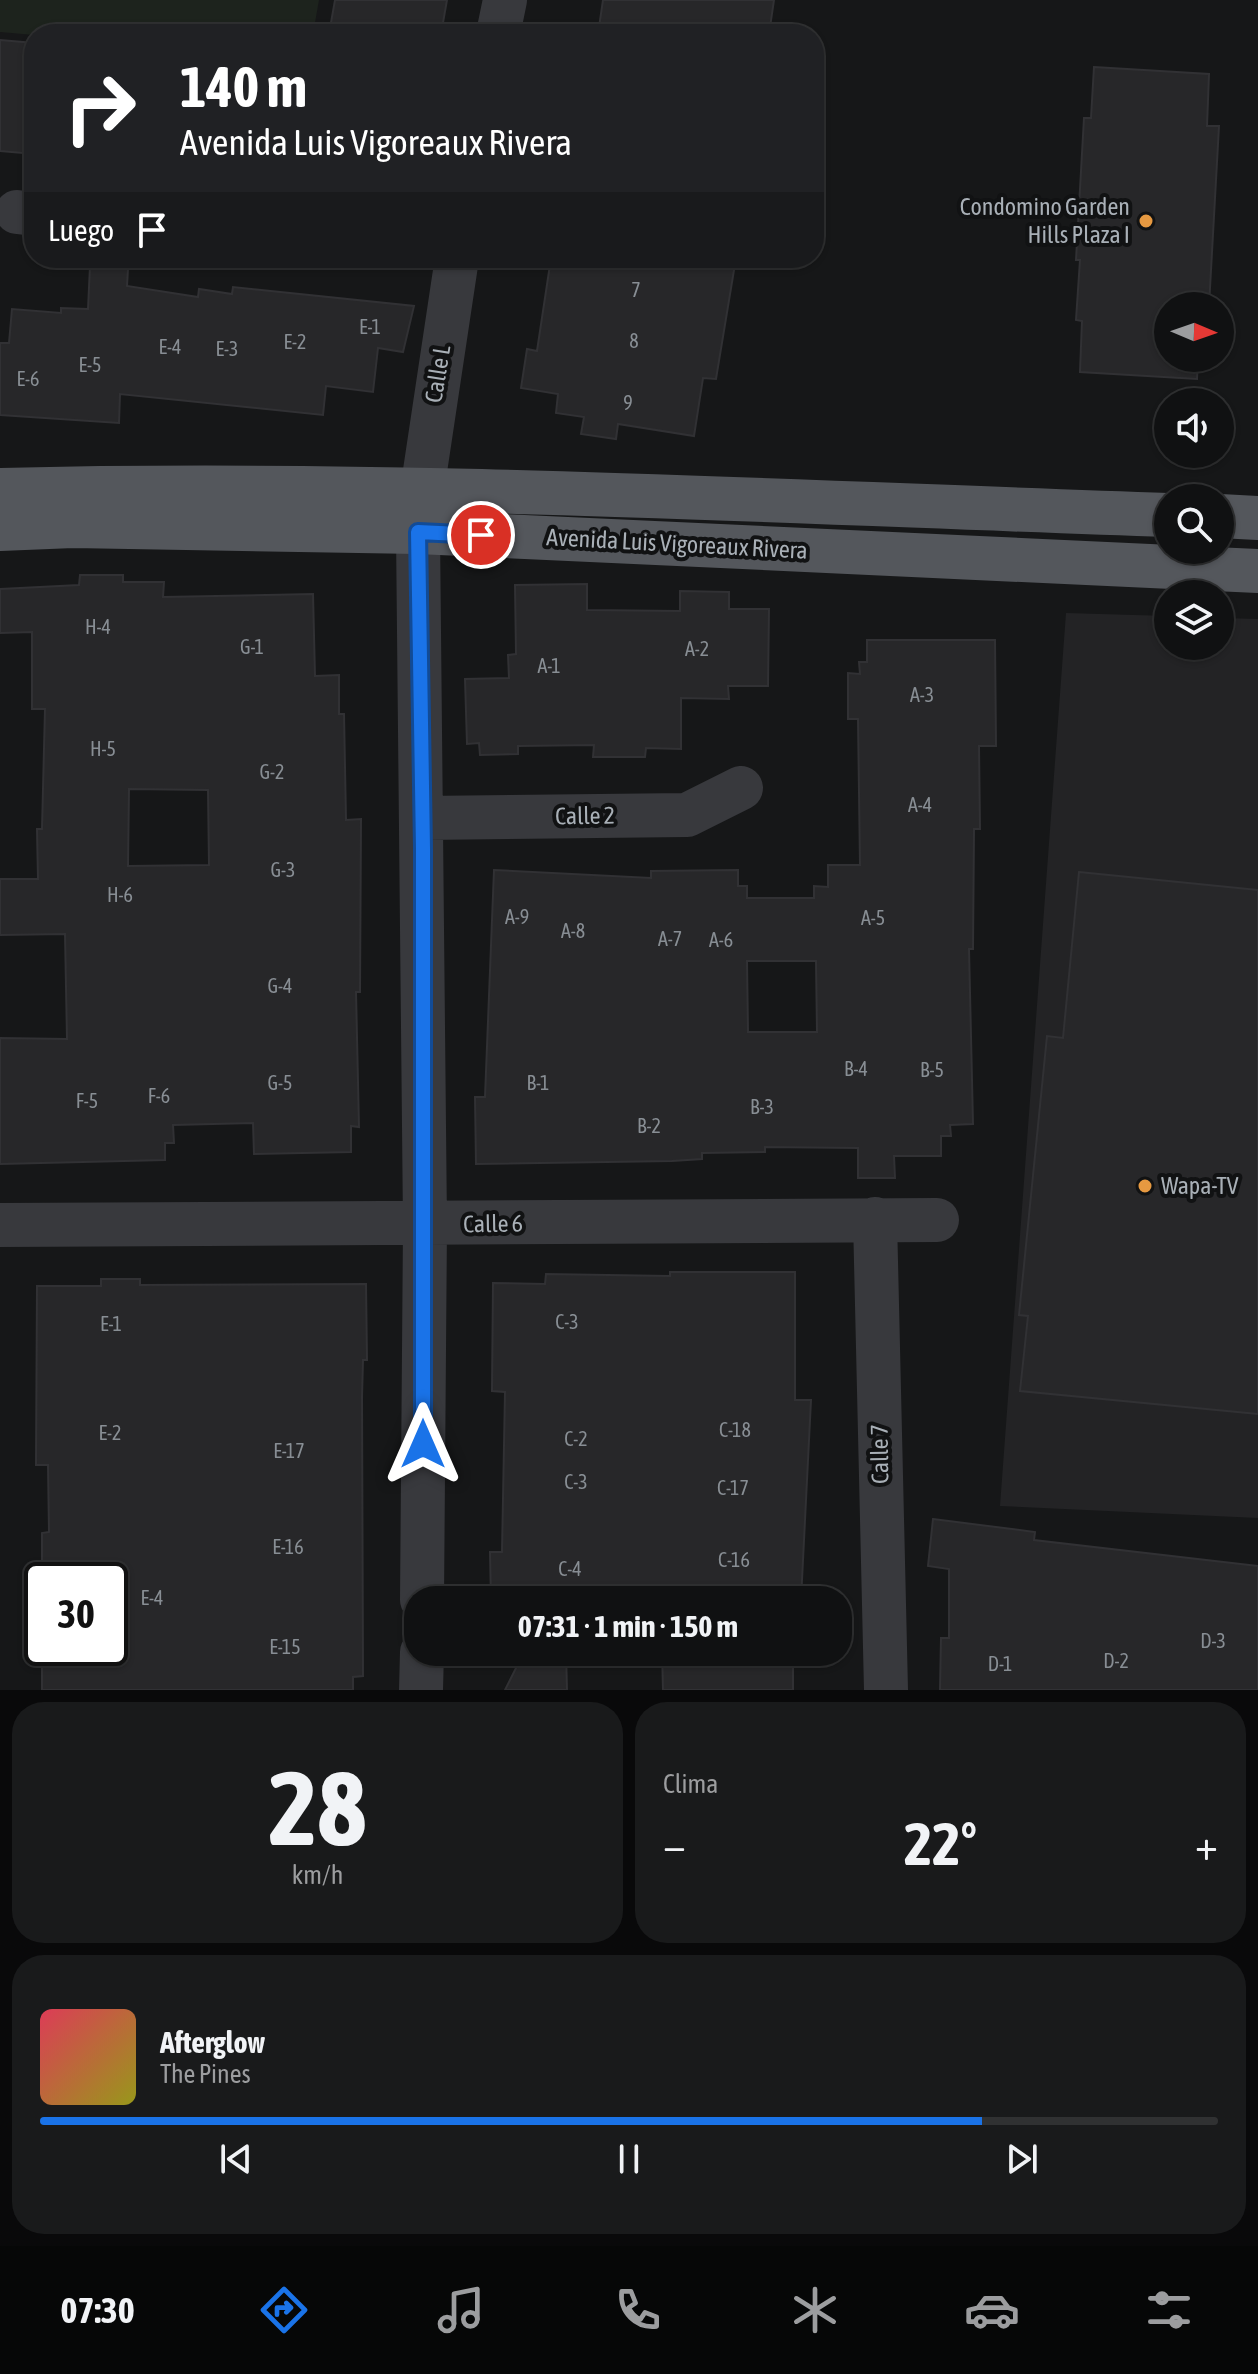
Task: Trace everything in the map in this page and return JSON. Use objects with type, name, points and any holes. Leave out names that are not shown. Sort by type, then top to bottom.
[{"type":"main road","name":"Avenida Luis Vigoreaux Rivera","points":[[0,490],[99,487],[1258,571]]},
{"type":"main road","name":"Avenida Luis Vigoreaux Rivera","points":[[0,529],[420,512],[1154,515]]},
{"type":"main road","points":[[1234,517],[1258,518]]},
{"type":"street","points":[[500,24],[505,0]]},
{"type":"street","name":"Calle L","points":[[422,1586],[425,1225],[420,512],[456,268]]},
{"type":"street","name":"Calle 2","points":[[423,818],[687,815],[741,788]]},
{"type":"street","name":"Calle 7","points":[[875,1219],[886,1690]]},
{"type":"street","name":"Calle 6","points":[[0,1225],[937,1220]]},
{"type":"street","points":[[421,1690],[422,1666]]},
{"type":"shaded area","points":[[0,0],[319,0],[315,24],[24,24],[24,34],[0,32]]},
{"type":"shaded area","points":[[1066,613],[1154,616],[1154,660],[1234,660],[1234,618],[1258,619],[1258,1518],[1000,1506]]},
{"type":"building","points":[[335,0],[447,0],[443,24],[331,24]]},
{"type":"building","points":[[603,0],[774,0],[770,24],[599,24]]},
{"type":"building","points":[[0,40],[24,42],[24,153],[0,151]]},
{"type":"building","name":"Condomino Garden Hills Plaza I","points":[[1094,67],[1209,74],[1207,126],[1219,126],[1210,292],[1154,292],[1154,372],[1197,372],[1197,379],[1080,372],[1082,321],[1076,320],[1080,260],[1076,260],[1084,118],[1091,118]]},
{"type":"building","points":[[90,268],[128,269],[127,286],[198,297],[199,289],[232,294],[233,287],[414,306],[403,352],[378,348],[373,392],[326,386],[323,415],[120,394],[119,423],[0,415],[0,343],[9,343],[12,309],[61,313],[61,308],[88,309]]},
{"type":"building","points":[[549,268],[734,268],[716,379],[703,378],[694,436],[618,424],[616,439],[581,434],[584,417],[556,413],[558,394],[521,388],[527,349],[537,351]]},
{"type":"building","points":[[80,575],[123,575],[123,582],[164,582],[163,597],[313,594],[315,676],[339,675],[339,714],[344,714],[346,820],[361,819],[360,992],[356,992],[359,1127],[351,1126],[351,1152],[254,1154],[253,1123],[173,1125],[174,1143],[165,1143],[165,1160],[0,1164],[0,1038],[67,1039],[65,934],[0,935],[0,879],[38,879],[37,829],[42,829],[45,709],[32,709],[32,632],[0,633],[0,589],[79,585]],"holes":[[[129,789],[208,790],[209,865],[128,866]]]},
{"type":"building","points":[[587,584],[587,610],[680,611],[680,591],[729,592],[729,609],[769,609],[768,686],[728,686],[729,699],[681,698],[681,749],[646,748],[645,757],[593,757],[594,745],[518,746],[518,754],[480,755],[479,743],[467,744],[465,679],[509,678],[508,655],[516,654],[515,585]]},
{"type":"building","points":[[867,640],[995,640],[996,746],[979,746],[980,829],[974,829],[973,949],[969,949],[973,1124],[950,1125],[951,1136],[941,1136],[941,1156],[894,1156],[895,1178],[858,1178],[858,1148],[765,1147],[765,1152],[702,1153],[702,1159],[672,1161],[476,1164],[475,1097],[485,1097],[494,870],[651,878],[651,871],[738,870],[738,886],[747,886],[747,898],[814,898],[814,886],[828,887],[828,865],[860,865],[858,719],[848,719],[848,673],[860,674],[859,662],[867,662]],"holes":[[[747,961],[816,961],[817,1032],[748,1032]]]},
{"type":"building","name":"Wapa-TV","points":[[1079,872],[1258,890],[1258,1414],[1020,1391],[1028,1316],[1019,1315],[1047,1036],[1063,1038]]},
{"type":"building","points":[[670,1272],[795,1272],[795,1400],[811,1400],[802,1586],[491,1586],[490,1552],[502,1552],[505,1392],[492,1391],[493,1283],[545,1284],[546,1274],[670,1276]]},
{"type":"building","points":[[101,1279],[140,1279],[140,1285],[366,1284],[367,1360],[363,1360],[362,1397],[363,1676],[353,1677],[353,1690],[42,1690],[42,1666],[128,1666],[128,1562],[42,1562],[42,1533],[49,1532],[48,1465],[36,1465],[37,1286],[101,1286]]},
{"type":"building","points":[[933,1519],[1035,1532],[1034,1540],[1258,1566],[1258,1690],[940,1690],[941,1638],[949,1638],[949,1569],[928,1566]]},
{"type":"building","points":[[517,1666],[566,1666],[567,1690],[505,1690]]},
{"type":"building","points":[[662,1666],[793,1666],[793,1690],[663,1690]]},
{"type":"place","name":"Condomino Garden Hills Plaza I","points":[[1146,221]]},
{"type":"place","name":"Wapa-TV","points":[[1145,1186]]},
{"type":"route","points":[[423,1444],[423,849],[418,532],[481,535]]}]
